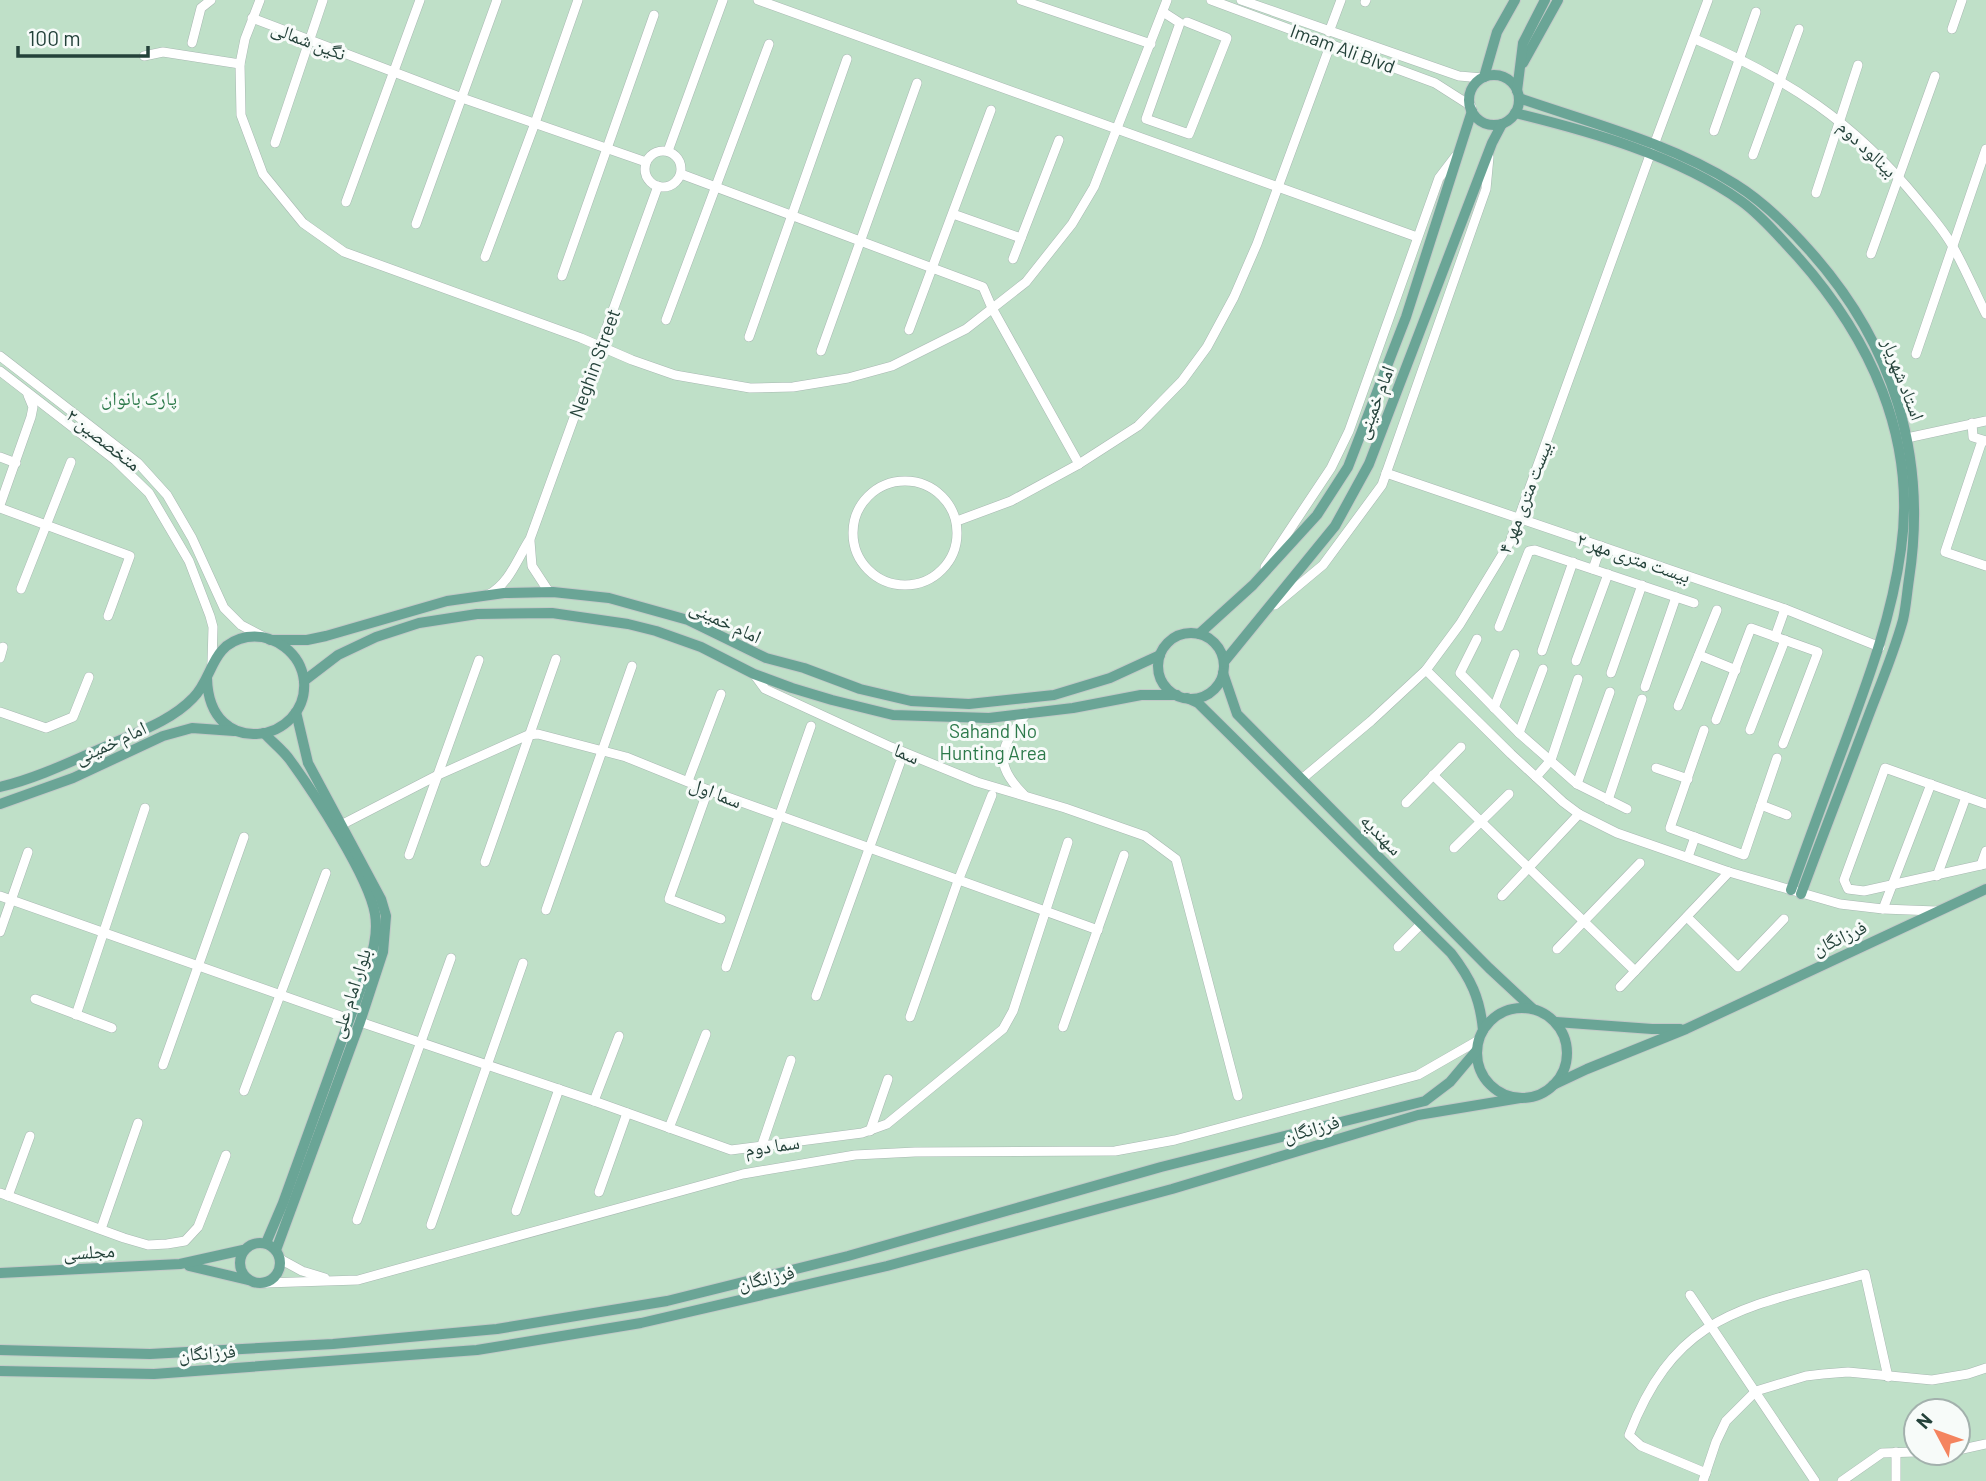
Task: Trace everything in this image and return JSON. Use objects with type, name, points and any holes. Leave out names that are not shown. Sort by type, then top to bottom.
[{"type":"main road","points":[[1508,0],[1483,78],[1472,89],[1471,108],[1485,123],[1502,124],[1515,113],[1523,43],[1545,0]]},
{"type":"main road","points":[[1497,32],[1515,0]]},
{"type":"main road","points":[[1520,68],[1558,0]]},
{"type":"main road","points":[[1483,78],[1496,75],[1503,77],[1509,80],[1518,94]]},
{"type":"main road","name":"استاد شهریار","points":[[1518,94],[1652,150],[1742,201],[1768,224],[1820,283],[1850,325],[1887,401],[1898,436],[1904,500],[1902,546],[1893,596],[1880,647],[1796,892]]},
{"type":"main road","name":"امام خمینی","points":[[1199,634],[1253,584],[1317,515],[1348,467],[1406,317],[1461,150],[1471,108]]},
{"type":"main road","name":"استاد شهریار","points":[[1515,113],[1705,166],[1764,205],[1794,233],[1838,282],[1885,368],[1902,412],[1913,463],[1915,523],[1903,618],[1893,652],[1796,892]]},
{"type":"main road","name":"امام خمینی","points":[[1224,668],[1335,526],[1370,464],[1490,147],[1502,124]]},
{"type":"main road","name":"امام خمینی","points":[[266,638],[317,638],[447,601],[504,593],[549,592],[609,598],[688,620],[766,659],[804,668],[860,689],[911,701],[969,704],[1054,695],[1110,678],[1160,655]]},
{"type":"main road","name":"امام خمینی","points":[[304,681],[338,655],[376,637],[419,624],[477,614],[552,613],[628,624],[685,641],[754,674],[832,700],[893,715],[989,718],[1141,695],[1182,697]]},
{"type":"main road","points":[[1199,634],[1216,644],[1224,668],[1214,690],[1206,695],[1182,697],[1169,690],[1160,674],[1160,655],[1172,639],[1180,635],[1199,634]]},
{"type":"main road","points":[[247,637],[266,638],[279,643],[292,653],[304,681],[303,696],[296,712],[285,724],[264,733],[237,731],[223,722],[212,709],[207,696],[207,678],[212,663],[221,650],[232,642],[247,637]]},
{"type":"main road","points":[[1880,647],[1893,652]]},
{"type":"main road","name":"سهندیه","points":[[1224,668],[1237,714],[1533,1009]]},
{"type":"main road","name":"امام خمینی","points":[[0,787],[68,763],[157,724],[194,697],[207,678]]},
{"type":"main road","name":"سهندیه","points":[[1182,697],[1198,703],[1451,953],[1468,975],[1480,1006],[1479,1040]]},
{"type":"main road","name":"بلوار امام علی","points":[[278,1254],[354,1021],[376,931],[370,897],[308,763],[296,712]]},
{"type":"main road","name":"امام خمینی","points":[[0,804],[73,778],[163,736],[192,728],[237,731]]},
{"type":"main road","name":"بلوار امام علی","points":[[264,733],[289,757],[337,827]]},
{"type":"main road","points":[[1287,791],[1303,778]]},
{"type":"main road","name":"فرزانگان","points":[[1553,1085],[1686,1029],[1986,889]]},
{"type":"main road","points":[[1519,1007],[1546,1014],[1556,1022],[1567,1048],[1562,1074],[1553,1085],[1543,1093],[1520,1098],[1497,1091],[1488,1083],[1478,1062],[1479,1040],[1492,1019],[1504,1011],[1519,1007]]},
{"type":"main road","name":"بلوار امام علی","points":[[266,1243],[354,1021]]},
{"type":"main road","points":[[1556,1022],[1686,1029]]},
{"type":"main road","name":"فرزانگان","points":[[0,1350],[150,1354],[333,1344],[496,1329],[667,1301],[848,1256],[1161,1167],[1425,1101],[1450,1082],[1479,1040]]},
{"type":"main road","name":"فرزانگان","points":[[0,1371],[154,1374],[477,1350],[641,1323],[887,1266],[1172,1189],[1418,1115],[1520,1098]]},
{"type":"main road","points":[[266,1243],[278,1254],[279,1269],[274,1278],[265,1283],[248,1280],[239,1266],[243,1250],[250,1245],[266,1243]]},
{"type":"main road","name":"مجلسی","points":[[0,1273],[180,1264],[243,1250]]},
{"type":"main road","name":"مجلسی","points":[[180,1264],[248,1280]]},
{"type":"street","points":[[192,43],[201,8],[211,0]]},
{"type":"street","points":[[252,18],[259,0]]},
{"type":"street","points":[[275,143],[307,40],[323,0]]},
{"type":"street","points":[[346,202],[420,0]]},
{"type":"street","points":[[416,224],[497,0]]},
{"type":"street","points":[[485,257],[578,0]]},
{"type":"street","points":[[668,151],[723,0]]},
{"type":"street","points":[[758,0],[1417,237]]},
{"type":"street","points":[[1021,0],[1151,44]]},
{"type":"street","name":"نگین شمالی","points":[[646,162],[462,98],[252,18],[240,64],[241,115],[263,174],[303,223],[344,252],[675,375],[750,388],[793,387],[848,378],[892,366],[966,328],[1026,282],[1072,224],[1094,187],[1167,0]]},
{"type":"street","name":"Imam Ali Blvd","points":[[1211,0],[1435,83],[1471,108]]},
{"type":"street","name":"Imam Ali Blvd","points":[[1241,0],[1459,76],[1483,78]]},
{"type":"street","points":[[1329,32],[1341,0]]},
{"type":"street","name":"بیست متری مهر ۴","points":[[1303,778],[1371,722],[1426,670],[1460,624],[1510,542],[1709,0]]},
{"type":"street","points":[[1952,29],[1962,0]]},
{"type":"street","points":[[1163,12],[1180,23],[1146,119],[1189,134],[1227,38],[1187,22]]},
{"type":"street","points":[[1714,131],[1756,12]]},
{"type":"street","points":[[562,276],[654,15]]},
{"type":"street","points":[[1753,155],[1799,29]]},
{"type":"street","name":"بینالود دوم","points":[[1695,39],[1780,79],[1839,120],[1899,178],[1953,245],[1986,314]]},
{"type":"street","points":[[957,522],[1011,501],[1079,464],[1138,426],[1182,381],[1207,348],[1234,297],[1278,188],[1331,43]]},
{"type":"street","points":[[666,320],[769,44]]},
{"type":"street","points":[[144,56],[163,52],[240,64]]},
{"type":"street","points":[[749,337],[847,59]]},
{"type":"street","points":[[1816,193],[1858,65]]},
{"type":"street","points":[[1871,254],[1935,76]]},
{"type":"street","points":[[821,351],[917,83]]},
{"type":"street","points":[[909,330],[991,110]]},
{"type":"street","points":[[1013,259],[1059,140]]},
{"type":"street","points":[[1268,610],[1323,565],[1381,485],[1486,189],[1490,147]]},
{"type":"street","points":[[1916,354],[1986,149]]},
{"type":"street","points":[[1253,584],[1331,468],[1349,431],[1439,178],[1461,150]]},
{"type":"street","points":[[668,151],[679,160],[681,174],[674,183],[663,187],[652,184],[645,174],[646,162],[652,154],[668,151]]},
{"type":"street","points":[[681,174],[983,287],[992,308],[1079,464]]},
{"type":"street","name":"Neghin Street","points":[[486,595],[496,590],[509,576],[530,539],[658,186]]},
{"type":"street","points":[[953,214],[1021,238]]},
{"type":"street","name":"متخصصین ۲","points":[[0,356],[138,463],[167,495],[192,538],[224,608],[242,625],[266,638]]},
{"type":"street","points":[[0,371],[115,460],[149,493],[189,561],[206,605],[214,627],[212,663]]},
{"type":"street","points":[[27,393],[33,407],[28,429],[0,507],[130,556],[108,616]]},
{"type":"street","points":[[1986,410],[1973,437],[1984,441],[1945,552],[1986,566]]},
{"type":"street","points":[[28,429],[34,420],[45,414],[55,414]]},
{"type":"street","points":[[1908,438],[1979,421]]},
{"type":"street","points":[[0,457],[16,463]]},
{"type":"street","points":[[21,589],[71,462]]},
{"type":"street","name":"بیست متری مهر ۲","points":[[1386,473],[1785,609],[1880,647]]},
{"type":"street","points":[[910,481],[933,489],[950,506],[957,522],[958,538],[950,561],[939,573],[917,584],[901,585],[877,578],[860,560],[854,545],[855,520],[861,505],[872,493],[894,482],[910,481]]},
{"type":"street","points":[[530,539],[532,566],[549,592]]},
{"type":"street","points":[[1593,569],[1601,546]]},
{"type":"street","points":[[1499,627],[1530,551],[1535,550],[1694,603]]},
{"type":"street","points":[[1542,651],[1573,562]]},
{"type":"street","points":[[1576,662],[1608,574]]},
{"type":"street","points":[[1611,673],[1643,585]]},
{"type":"street","points":[[1645,687],[1676,597]]},
{"type":"street","points":[[1774,637],[1785,609]]},
{"type":"street","points":[[1678,706],[1717,610]]},
{"type":"street","points":[[1716,720],[1751,628],[1785,640],[1818,652],[1783,744]]},
{"type":"street","points":[[1477,639],[1460,673],[1519,733],[1577,784],[1627,809]]},
{"type":"street","points":[[1750,730],[1785,640]]},
{"type":"street","points":[[0,658],[4,647]]},
{"type":"street","points":[[1494,708],[1515,654]]},
{"type":"street","points":[[1699,655],[1736,670]]},
{"type":"street","points":[[485,862],[556,659]]},
{"type":"street","points":[[409,855],[479,660]]},
{"type":"street","points":[[546,910],[632,666]]},
{"type":"street","points":[[1519,733],[1543,669]]},
{"type":"street","points":[[1426,670],[1535,777],[1579,814],[1616,833],[1730,873],[1840,904],[1936,911]]},
{"type":"street","name":"سما","points":[[754,674],[765,689],[891,747],[977,782],[1144,836],[1176,859],[1238,1096]]},
{"type":"street","points":[[0,712],[46,728],[73,717],[89,677]]},
{"type":"street","points":[[1535,777],[1550,760],[1578,679]]},
{"type":"street","points":[[1577,784],[1610,692]]},
{"type":"street","points":[[688,781],[721,694]]},
{"type":"street","points":[[1608,800],[1642,699]]},
{"type":"street","points":[[1026,797],[1004,771],[1004,747],[1027,713]]},
{"type":"street","points":[[726,967],[811,726]]},
{"type":"street","points":[[1704,730],[1670,828],[1744,855],[1777,758]]},
{"type":"street","name":"سما اول","points":[[528,735],[538,734],[603,750],[1098,930]]},
{"type":"street","points":[[337,827],[436,776],[528,735]]},
{"type":"street","points":[[1406,803],[1461,747]]},
{"type":"street","points":[[816,996],[900,763]]},
{"type":"street","points":[[1656,768],[1688,779]]},
{"type":"street","points":[[1986,804],[1885,768],[1844,880],[1848,889],[1864,891],[1984,864],[1986,851]]},
{"type":"street","points":[[1433,775],[1635,971]]},
{"type":"street","points":[[1883,909],[1931,785]]},
{"type":"street","points":[[708,790],[669,899],[721,919]]},
{"type":"street","points":[[1454,848],[1509,794]]},
{"type":"street","points":[[911,1017],[958,881],[992,795]]},
{"type":"street","points":[[1937,876],[1966,797]]},
{"type":"street","points":[[1761,805],[1787,815]]},
{"type":"street","points":[[76,1015],[145,808]]},
{"type":"street","points":[[1502,896],[1579,814]]},
{"type":"street","points":[[163,1065],[244,837]]},
{"type":"street","points":[[1688,857],[1695,837]]},
{"type":"street","name":"سما دوم","points":[[0,896],[731,1150],[870,1131],[887,1124],[1003,1029],[1013,1011],[1068,842]]},
{"type":"street","points":[[0,932],[28,852]]},
{"type":"street","points":[[1063,1027],[1124,855]]},
{"type":"street","points":[[1556,949],[1640,863]]},
{"type":"street","points":[[244,1091],[326,873]]},
{"type":"street","points":[[1620,987],[1730,873]]},
{"type":"street","points":[[1687,917],[1738,967],[1784,919]]},
{"type":"street","points":[[1398,947],[1421,924]]},
{"type":"street","points":[[358,1220],[451,958]]},
{"type":"street","points":[[431,1226],[523,963]]},
{"type":"street","points":[[35,999],[112,1028]]},
{"type":"street","points":[[668,1128],[706,1034]]},
{"type":"street","points":[[594,1101],[619,1036]]},
{"type":"street","points":[[265,1283],[358,1280],[743,1174],[804,1163],[855,1155],[915,1152],[1115,1151],[1175,1140],[1418,1075],[1479,1040]]},
{"type":"street","points":[[762,1146],[792,1060]]},
{"type":"street","points":[[870,1131],[888,1079]]},
{"type":"street","points":[[516,1210],[559,1089]]},
{"type":"street","points":[[599,1192],[627,1113]]},
{"type":"street","points":[[101,1229],[138,1123]]},
{"type":"street","points":[[30,1136],[4,1195],[148,1244],[185,1241],[198,1227],[226,1155]]},
{"type":"street","points":[[278,1254],[302,1271],[334,1280]]},
{"type":"street","points":[[1888,1377],[1865,1274],[1750,1306],[1691,1338],[1656,1378],[1629,1435],[1642,1446],[1705,1477],[1726,1421],[1756,1391],[1806,1376],[1823,1374],[1849,1372],[1888,1377],[1932,1380],[1986,1368]]},
{"type":"street","points":[[1690,1295],[1815,1481]]},
{"type":"street","points":[[1896,1452],[1896,1481]]},
{"type":"street","points":[[1842,1481],[1882,1453],[1902,1452]]},
{"type":"green space","name":"Sahand No Hunting Area","points":[[0,0],[1986,0],[1986,1481],[0,1481]]},
{"type":"park label","name":"پارک بانوان","points":[[139,397]]}]
